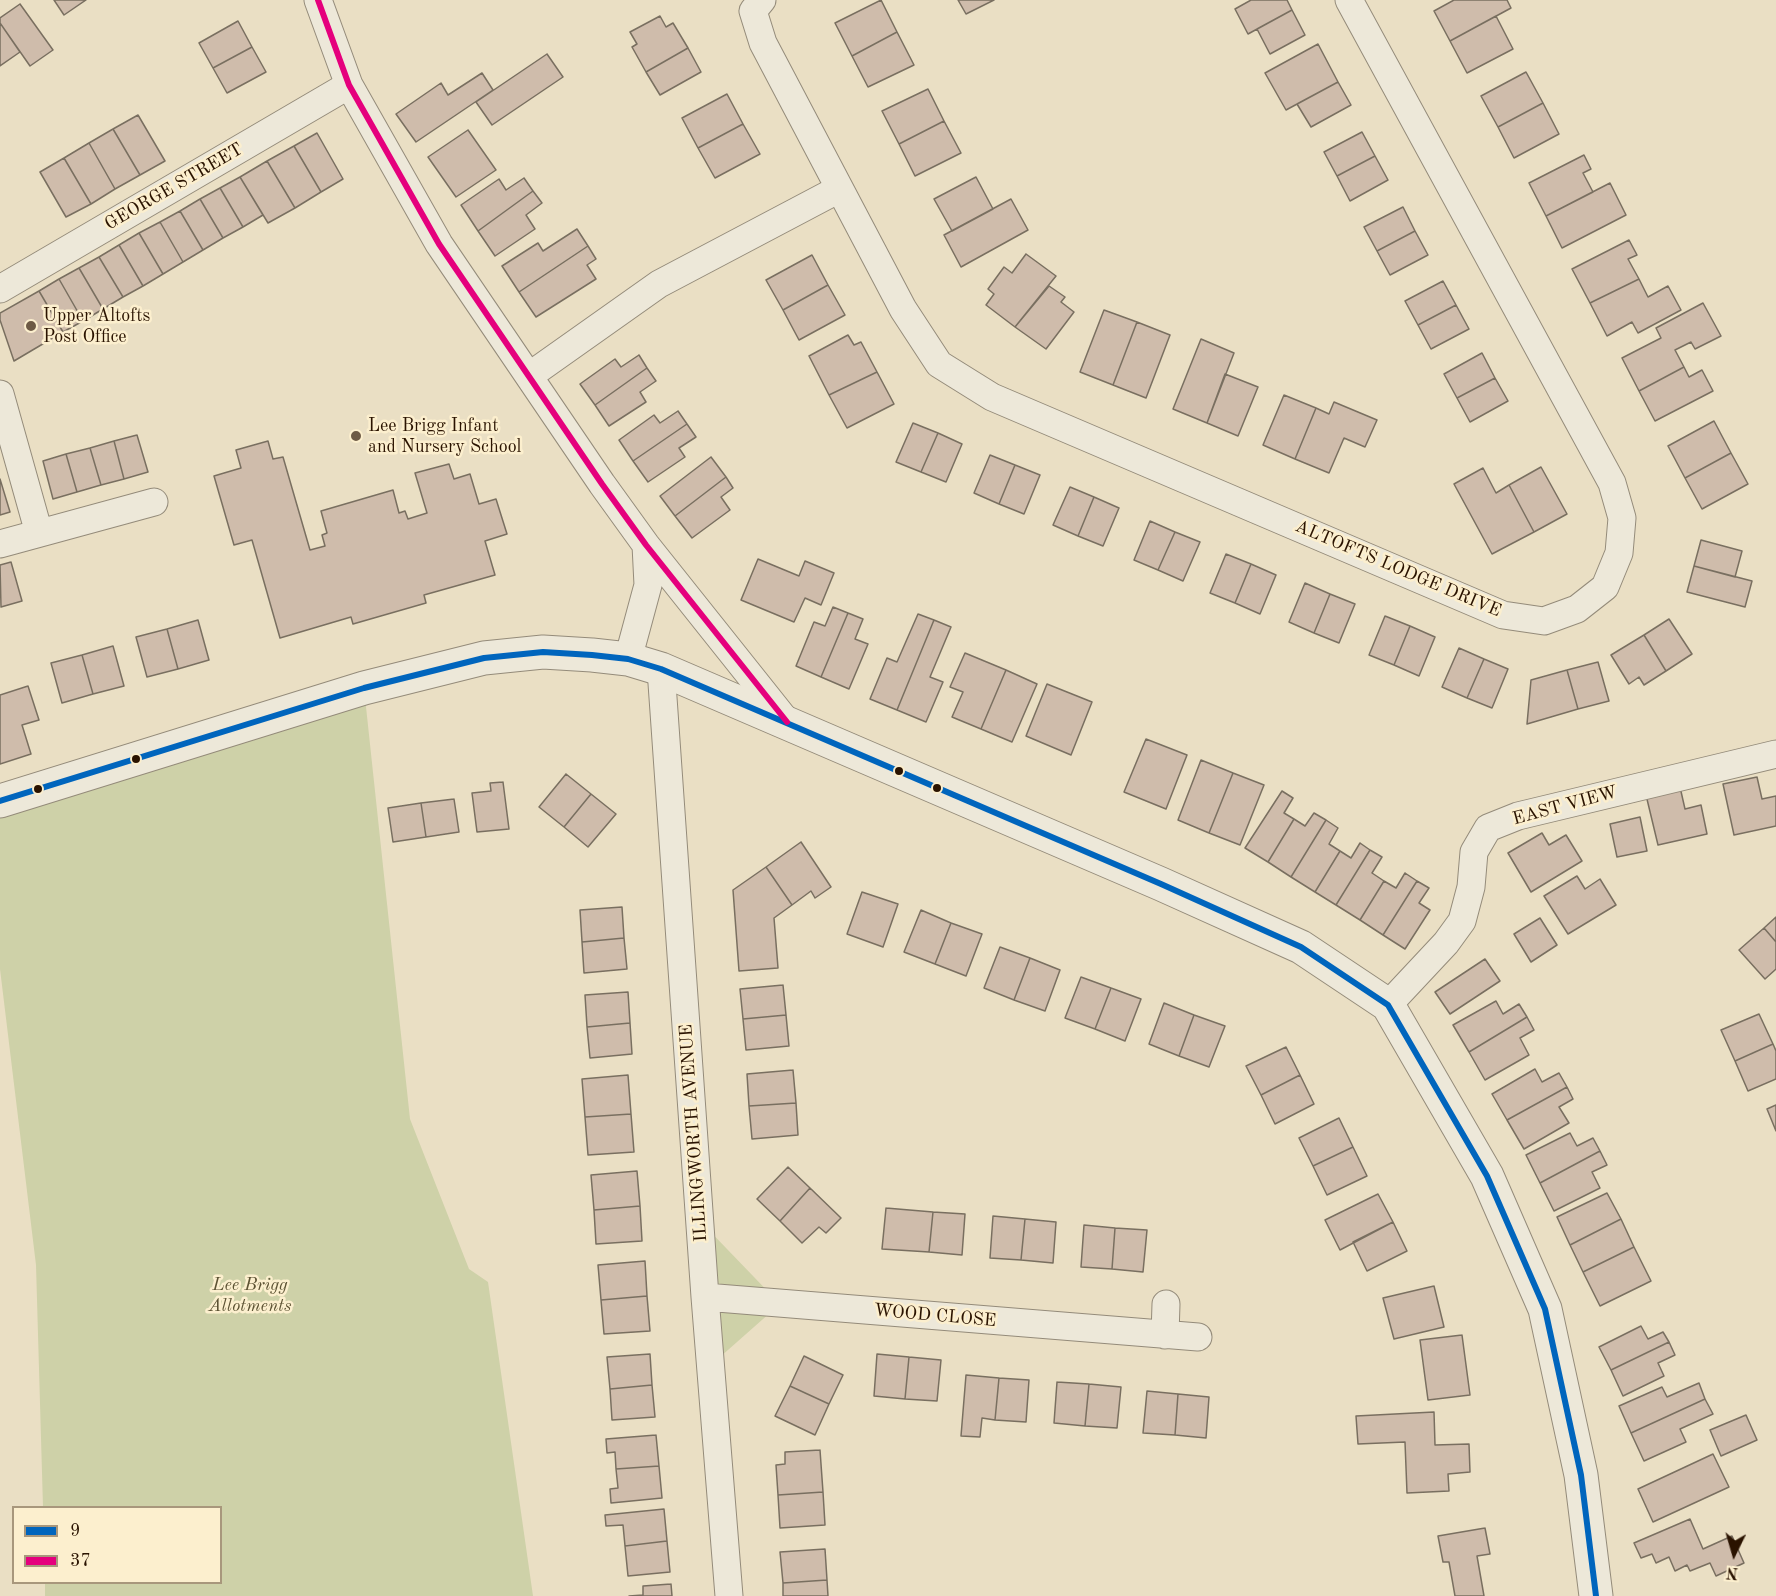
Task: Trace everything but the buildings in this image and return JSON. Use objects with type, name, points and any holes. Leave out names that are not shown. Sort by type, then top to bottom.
[{"type":"street","points":[[318,0],[349,85],[439,244],[602,484],[646,544],[787,722]]},
{"type":"street","name":"ALTOFTS LODGE DRIVE","points":[[762,0],[753,11],[762,42],[903,309],[939,363],[992,397],[1503,615],[1544,621],[1577,609],[1605,587],[1619,553],[1622,519],[1612,483],[1349,0]]},
{"type":"street","name":"GEORGE STREET","points":[[0,290],[349,85]]},
{"type":"street","points":[[529,376],[659,284],[840,189]]},
{"type":"street","points":[[0,394],[39,533]]},
{"type":"street","points":[[0,544],[154,501]]},
{"type":"street","points":[[628,659],[648,585],[646,544]]},
{"type":"street","points":[[0,801],[364,688],[484,658],[543,652],[628,659],[661,669],[787,722],[1301,947],[1388,1005],[1487,1176],[1545,1309],[1581,1475],[1596,1596]]},
{"type":"street","name":"ILLINGWORTH AVENUE","points":[[661,669],[705,1297],[729,1596]]},
{"type":"street","name":"EAST VIEW","points":[[1388,1005],[1446,943],[1462,921],[1471,887],[1474,852],[1488,828],[1518,816],[1776,754]]},
{"type":"street","name":"WOOD CLOSE","points":[[705,1297],[1198,1337]]},
{"type":"street","points":[[1165,1335],[1166,1304]]},
{"type":"green space","name":"Lee Brigg Allotments","points":[[364,688],[410,1119],[469,1269],[488,1282],[533,1596],[45,1596],[45,1584],[222,1584],[222,1506],[43,1506],[36,1265],[0,969],[0,801]]},
{"type":"green space","points":[[700,1221],[780,1304],[711,1365]]},
{"type":"transit line","name":"37","points":[[318,0],[349,85],[439,244],[646,545],[787,722]]},
{"type":"transit line","name":"9","points":[[0,801],[364,688],[484,658],[543,652],[628,659],[661,669],[1161,884],[1301,947],[1388,1005],[1487,1176],[1545,1309],[1581,1475],[1596,1596]]},
{"type":"place","name":"Upper Altofts Post Office","points":[[31,326]]},
{"type":"place","name":"Lee Brigg Infant and Nursery School","points":[[356,436]]}]
